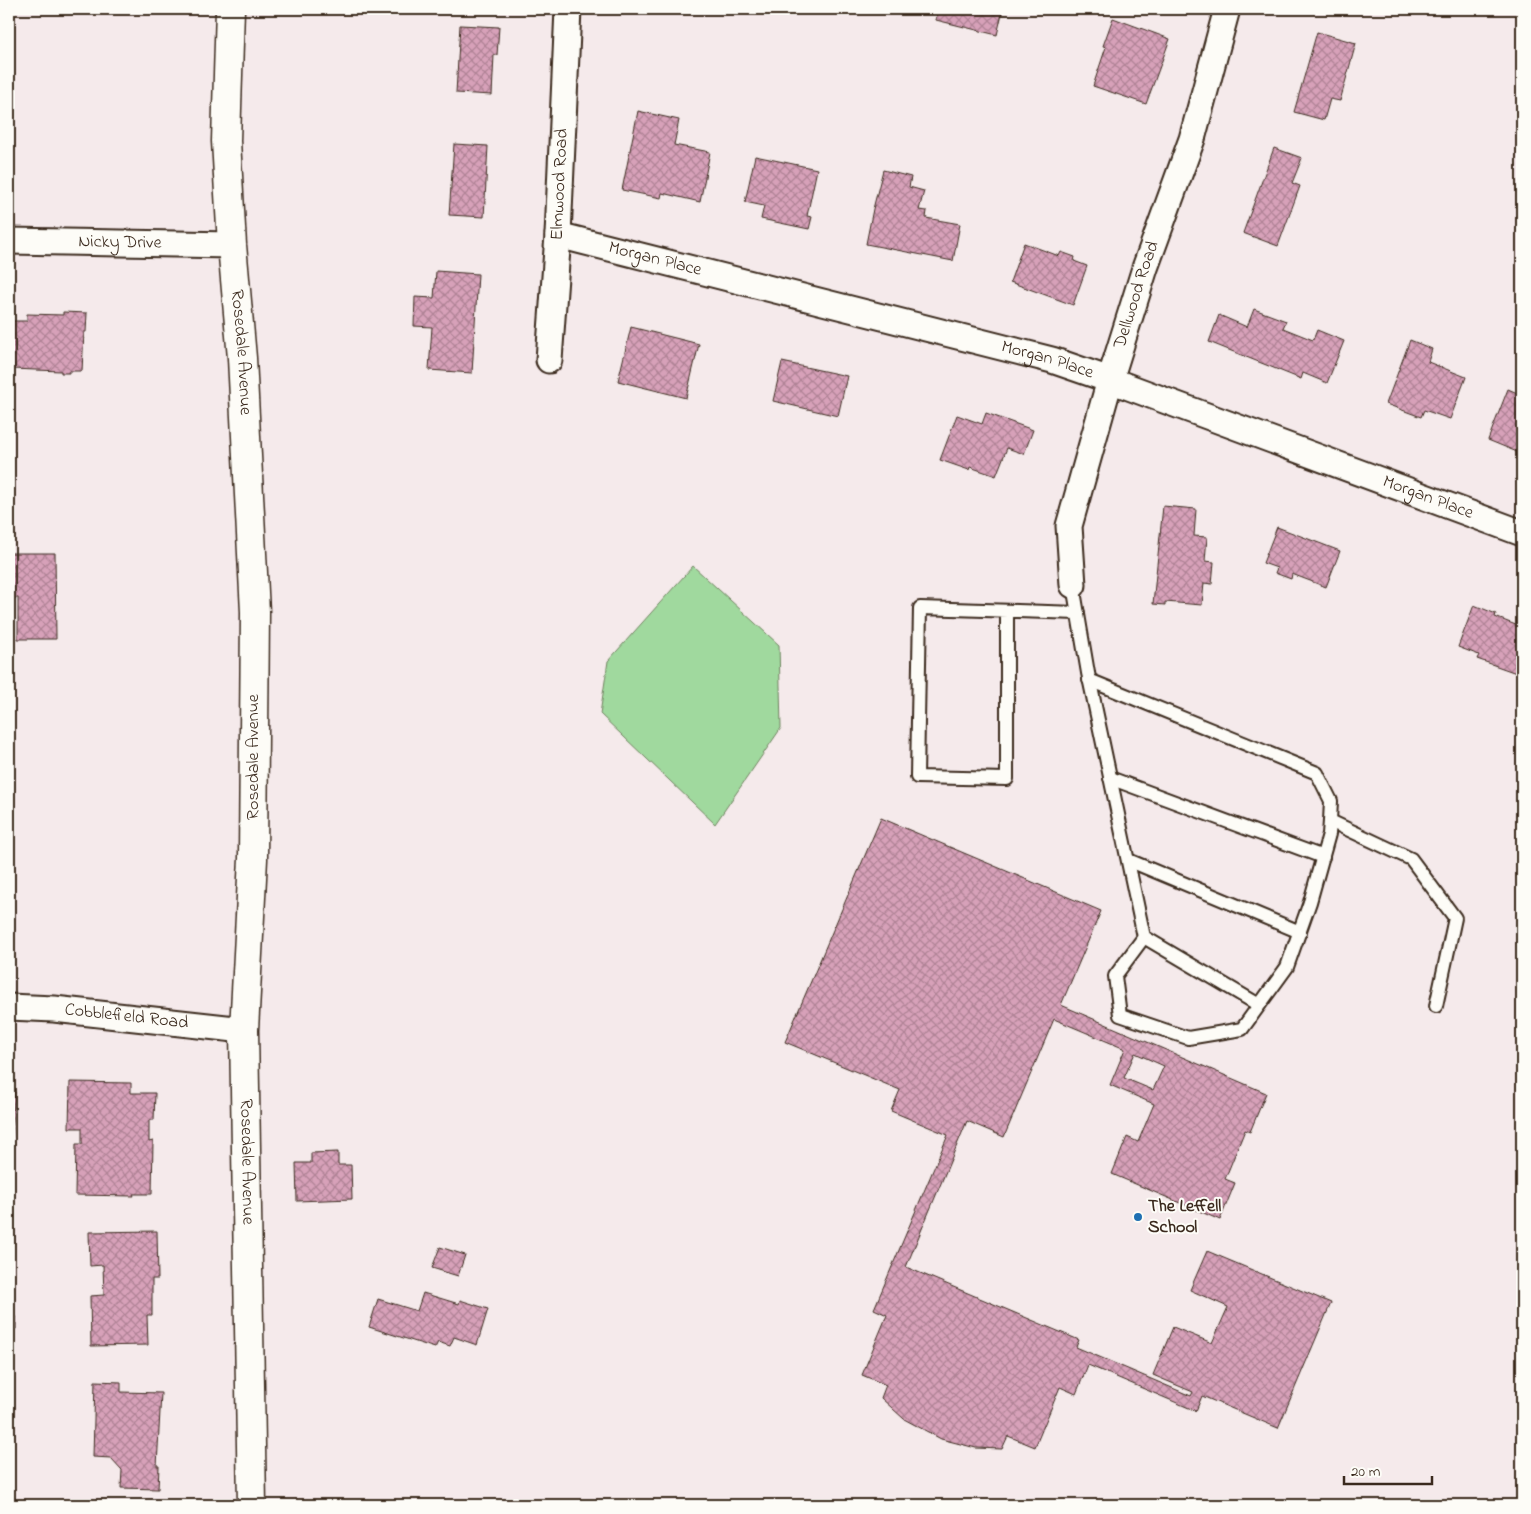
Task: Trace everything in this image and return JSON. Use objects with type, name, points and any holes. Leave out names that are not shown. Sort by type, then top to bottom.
[{"type":"street","name":"Rosedale Avenue","points":[[230,9],[226,141],[232,244],[242,358],[255,612],[254,859],[244,1030],[252,1505]]},
{"type":"street","name":"Elmwood Road","points":[[549,360],[558,235],[568,9]]},
{"type":"street","name":"Dellwood Road","points":[[1073,585],[1069,526],[1110,380],[1145,268],[1192,139],[1227,9]]},
{"type":"street","name":"Morgan Place","points":[[558,235],[1052,360],[1522,533]]},
{"type":"street","name":"Nicky Drive","points":[[9,241],[232,244]]},
{"type":"street","name":"Cobblefield Road","points":[[9,1007],[244,1030]]},
{"type":"lane","points":[[1073,585],[1089,680],[1144,937],[1259,1005]]},
{"type":"lane","points":[[1007,611],[1007,779],[917,777],[920,608],[1007,611],[1078,614]]},
{"type":"lane","points":[[1089,680],[1317,772],[1331,801],[1329,834],[1323,857],[1310,902],[1287,967],[1242,1029],[1188,1038],[1120,1015],[1115,976],[1144,937]]},
{"type":"lane","points":[[1110,778],[1323,857]]},
{"type":"lane","points":[[1330,821],[1411,859],[1455,918],[1436,1006]]},
{"type":"lane","points":[[1128,860],[1300,932]]},
{"type":"green space","points":[[693,566],[779,645],[781,728],[715,824],[600,714],[608,661]]},
{"type":"building","points":[[831,9],[846,9],[845,15],[830,11]]},
{"type":"building","points":[[922,9],[1003,9],[997,35],[936,20],[937,12]]},
{"type":"building","points":[[1113,18],[1170,39],[1146,104],[1093,86],[1106,47],[1103,46]]},
{"type":"building","points":[[460,25],[499,27],[497,55],[494,55],[492,95],[456,93]]},
{"type":"building","points":[[1317,32],[1356,43],[1340,101],[1330,99],[1324,120],[1294,112]]},
{"type":"building","points":[[638,111],[679,120],[674,145],[710,152],[700,202],[662,193],[661,198],[622,190]]},
{"type":"building","points":[[454,144],[488,146],[484,217],[449,215]]},
{"type":"building","points":[[1274,148],[1302,158],[1292,183],[1300,186],[1278,246],[1243,233]]},
{"type":"building","points":[[755,156],[817,169],[807,216],[812,217],[809,229],[761,219],[764,206],[745,202]]},
{"type":"building","points":[[883,170],[911,177],[909,187],[924,191],[919,210],[927,211],[926,218],[960,224],[953,261],[866,244]]},
{"type":"building","points":[[1024,243],[1059,256],[1061,252],[1075,257],[1074,261],[1087,266],[1073,305],[1010,282]]},
{"type":"building","points":[[436,271],[478,274],[472,373],[429,370],[432,327],[414,326],[415,297],[434,298]]},
{"type":"building","points":[[1254,309],[1286,321],[1283,328],[1313,340],[1317,330],[1344,341],[1327,383],[1303,373],[1301,379],[1209,342],[1219,315],[1247,327]]},
{"type":"building","points":[[63,312],[87,313],[82,371],[61,373],[61,371],[11,369],[11,361],[9,361],[9,321],[27,321],[27,314],[63,315]]},
{"type":"building","points":[[631,327],[699,344],[686,398],[618,381]]},
{"type":"building","points":[[1410,340],[1432,349],[1428,362],[1466,377],[1450,419],[1424,410],[1421,417],[1386,404]]},
{"type":"building","points":[[782,362],[847,376],[838,416],[773,401]]},
{"type":"building","points":[[1508,389],[1522,395],[1522,454],[1488,440]]},
{"type":"building","points":[[986,413],[1033,430],[1024,454],[1007,448],[996,476],[970,467],[969,470],[940,460],[957,415],[982,424]]},
{"type":"building","points":[[1163,506],[1196,509],[1194,536],[1207,537],[1205,561],[1214,562],[1212,584],[1204,583],[1202,605],[1165,602],[1165,605],[1153,604]]},
{"type":"building","points":[[1277,527],[1340,551],[1326,587],[1292,574],[1291,579],[1275,573],[1277,568],[1263,563]]},
{"type":"building","points":[[9,553],[55,553],[56,639],[18,639],[18,598],[9,598]]},
{"type":"building","points":[[1474,605],[1496,614],[1495,617],[1521,627],[1518,633],[1522,635],[1522,675],[1477,659],[1479,655],[1458,647]]},
{"type":"building","points":[[881,818],[1101,911],[1061,1005],[1266,1093],[1250,1132],[1245,1130],[1225,1179],[1235,1183],[1220,1220],[1112,1174],[1127,1137],[1138,1142],[1154,1104],[1110,1085],[1125,1049],[1054,1019],[1004,1137],[967,1121],[906,1267],[1079,1340],[1076,1347],[1191,1396],[1193,1392],[1153,1375],[1173,1327],[1212,1343],[1228,1307],[1190,1290],[1207,1251],[1331,1303],[1278,1428],[1202,1396],[1196,1411],[1088,1365],[1076,1394],[1060,1387],[1035,1447],[1008,1436],[1002,1449],[976,1448],[941,1439],[904,1419],[881,1398],[886,1385],[862,1375],[887,1315],[874,1309],[948,1135],[891,1111],[900,1090],[785,1042]],"holes":[[[1135,1053],[1164,1066],[1153,1090],[1124,1078]]]},
{"type":"building","points":[[70,1082],[131,1083],[131,1093],[155,1093],[154,1120],[149,1120],[149,1142],[153,1141],[152,1194],[133,1194],[134,1196],[75,1195],[76,1144],[82,1144],[82,1128],[69,1128]]},
{"type":"building","points":[[9,1091],[15,1092],[11,1145],[9,1145]]},
{"type":"building","points":[[338,1152],[338,1165],[351,1165],[352,1199],[297,1201],[296,1163],[311,1163],[311,1153]]},
{"type":"building","points":[[157,1231],[158,1279],[152,1279],[152,1315],[147,1315],[148,1345],[91,1346],[90,1296],[104,1295],[103,1265],[90,1266],[89,1232]]},
{"type":"building","points":[[440,1247],[465,1255],[458,1276],[432,1268]]},
{"type":"building","points":[[9,1270],[11,1270],[12,1317],[16,1317],[16,1329],[9,1329]]},
{"type":"building","points":[[423,1293],[459,1304],[460,1300],[488,1309],[477,1345],[454,1337],[450,1346],[438,1342],[435,1348],[369,1327],[378,1299],[417,1311]]},
{"type":"building","points":[[95,1381],[121,1382],[121,1392],[161,1393],[157,1466],[159,1466],[158,1489],[121,1488],[122,1470],[111,1458],[93,1457]]},
{"type":"place","name":"The Leffell School","points":[[1138,1217]]}]
